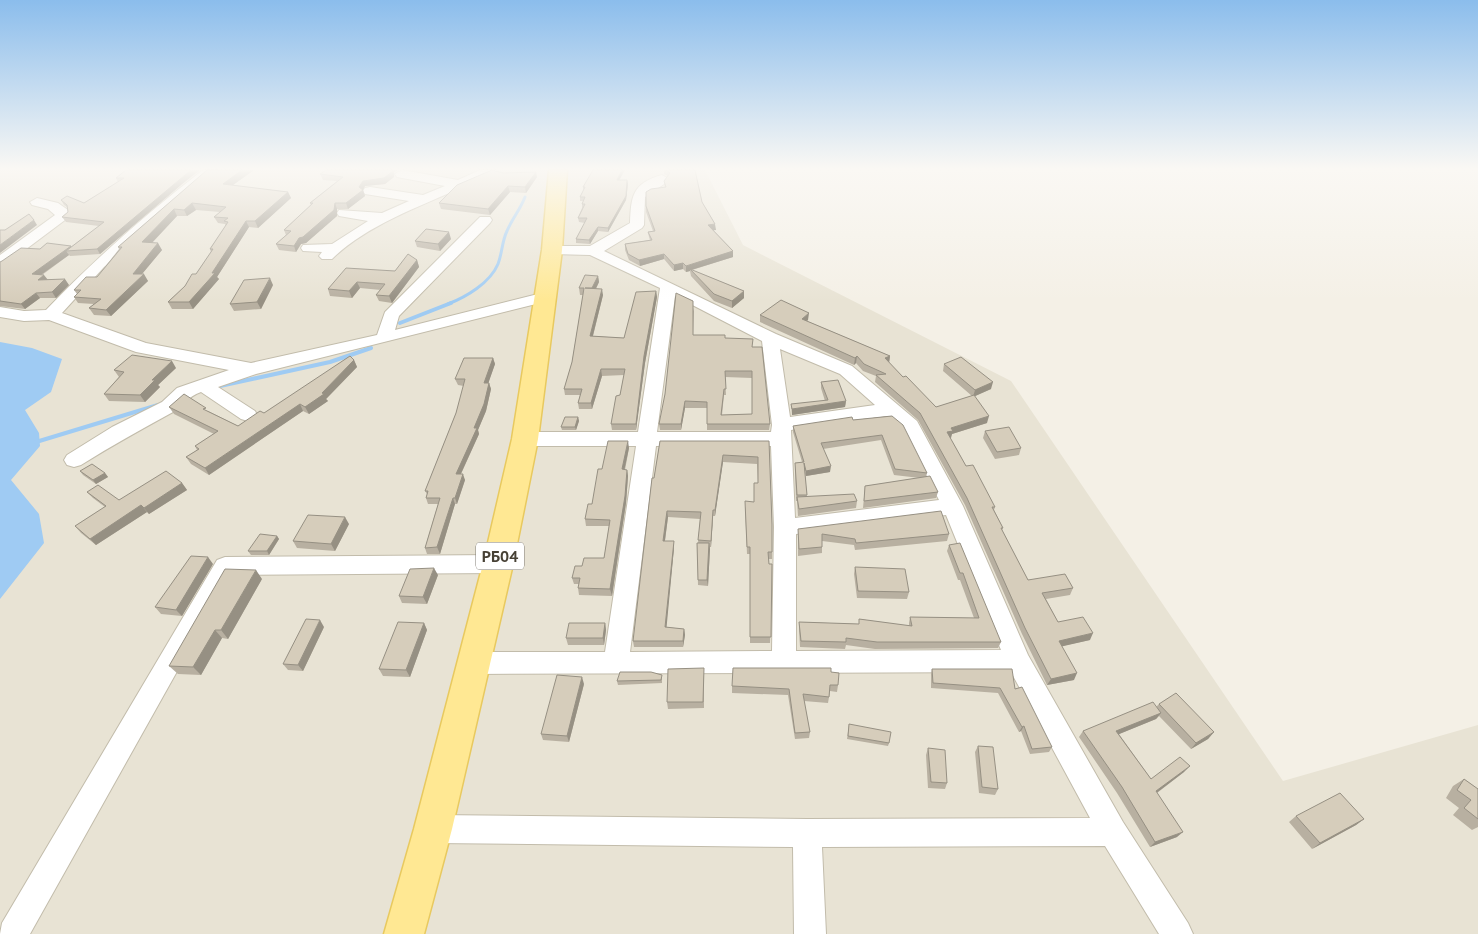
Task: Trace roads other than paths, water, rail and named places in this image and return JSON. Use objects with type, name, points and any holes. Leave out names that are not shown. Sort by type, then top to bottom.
[{"type":"main road","name":"РБ04","points":[[404,934],[433,829],[472,663],[498,564],[525,440],[546,297],[555,214]]},
{"type":"street","points":[[0,262],[62,217],[64,214]]},
{"type":"street","points":[[51,315],[99,264],[156,214]]},
{"type":"street","points":[[347,214],[385,218]]},
{"type":"street","points":[[308,248],[331,252],[395,214]]},
{"type":"street","points":[[593,251],[637,225],[637,214]]},
{"type":"street","points":[[385,338],[391,315],[485,220]]},
{"type":"street","points":[[552,250],[593,251],[668,286],[770,338],[846,370],[910,426],[953,506],[1018,661],[1113,832],[1177,934]]},
{"type":"street","points":[[616,663],[668,286]]},
{"type":"street","points":[[74,460],[175,399],[183,392],[207,388],[251,369],[385,338],[546,297]]},
{"type":"street","points":[[0,312],[24,316],[51,315],[142,348],[251,369]]},
{"type":"street","points":[[770,338],[781,432],[785,527],[784,662]]},
{"type":"street","points":[[207,388],[248,415]]},
{"type":"street","points":[[525,440],[648,439],[781,432],[892,409]]},
{"type":"street","points":[[785,527],[953,506]]},
{"type":"street","points":[[13,934],[225,566],[498,564]]},
{"type":"street","points":[[472,663],[1018,661]]},
{"type":"street","points":[[433,829],[807,833],[1113,832]]},
{"type":"street","points":[[807,833],[810,934]]},
{"type":"water","points":[[0,342],[32,348],[62,359],[51,392],[25,410],[39,433],[40,446],[11,480],[39,514],[44,543],[0,599]]},
{"type":"waterway","points":[[448,304],[477,288],[494,271],[498,264],[505,235],[517,214]]},
{"type":"waterway","points":[[400,323],[451,303]]},
{"type":"waterway","points":[[220,386],[330,362],[371,348]]},
{"type":"waterway","points":[[36,442],[158,405]]}]
